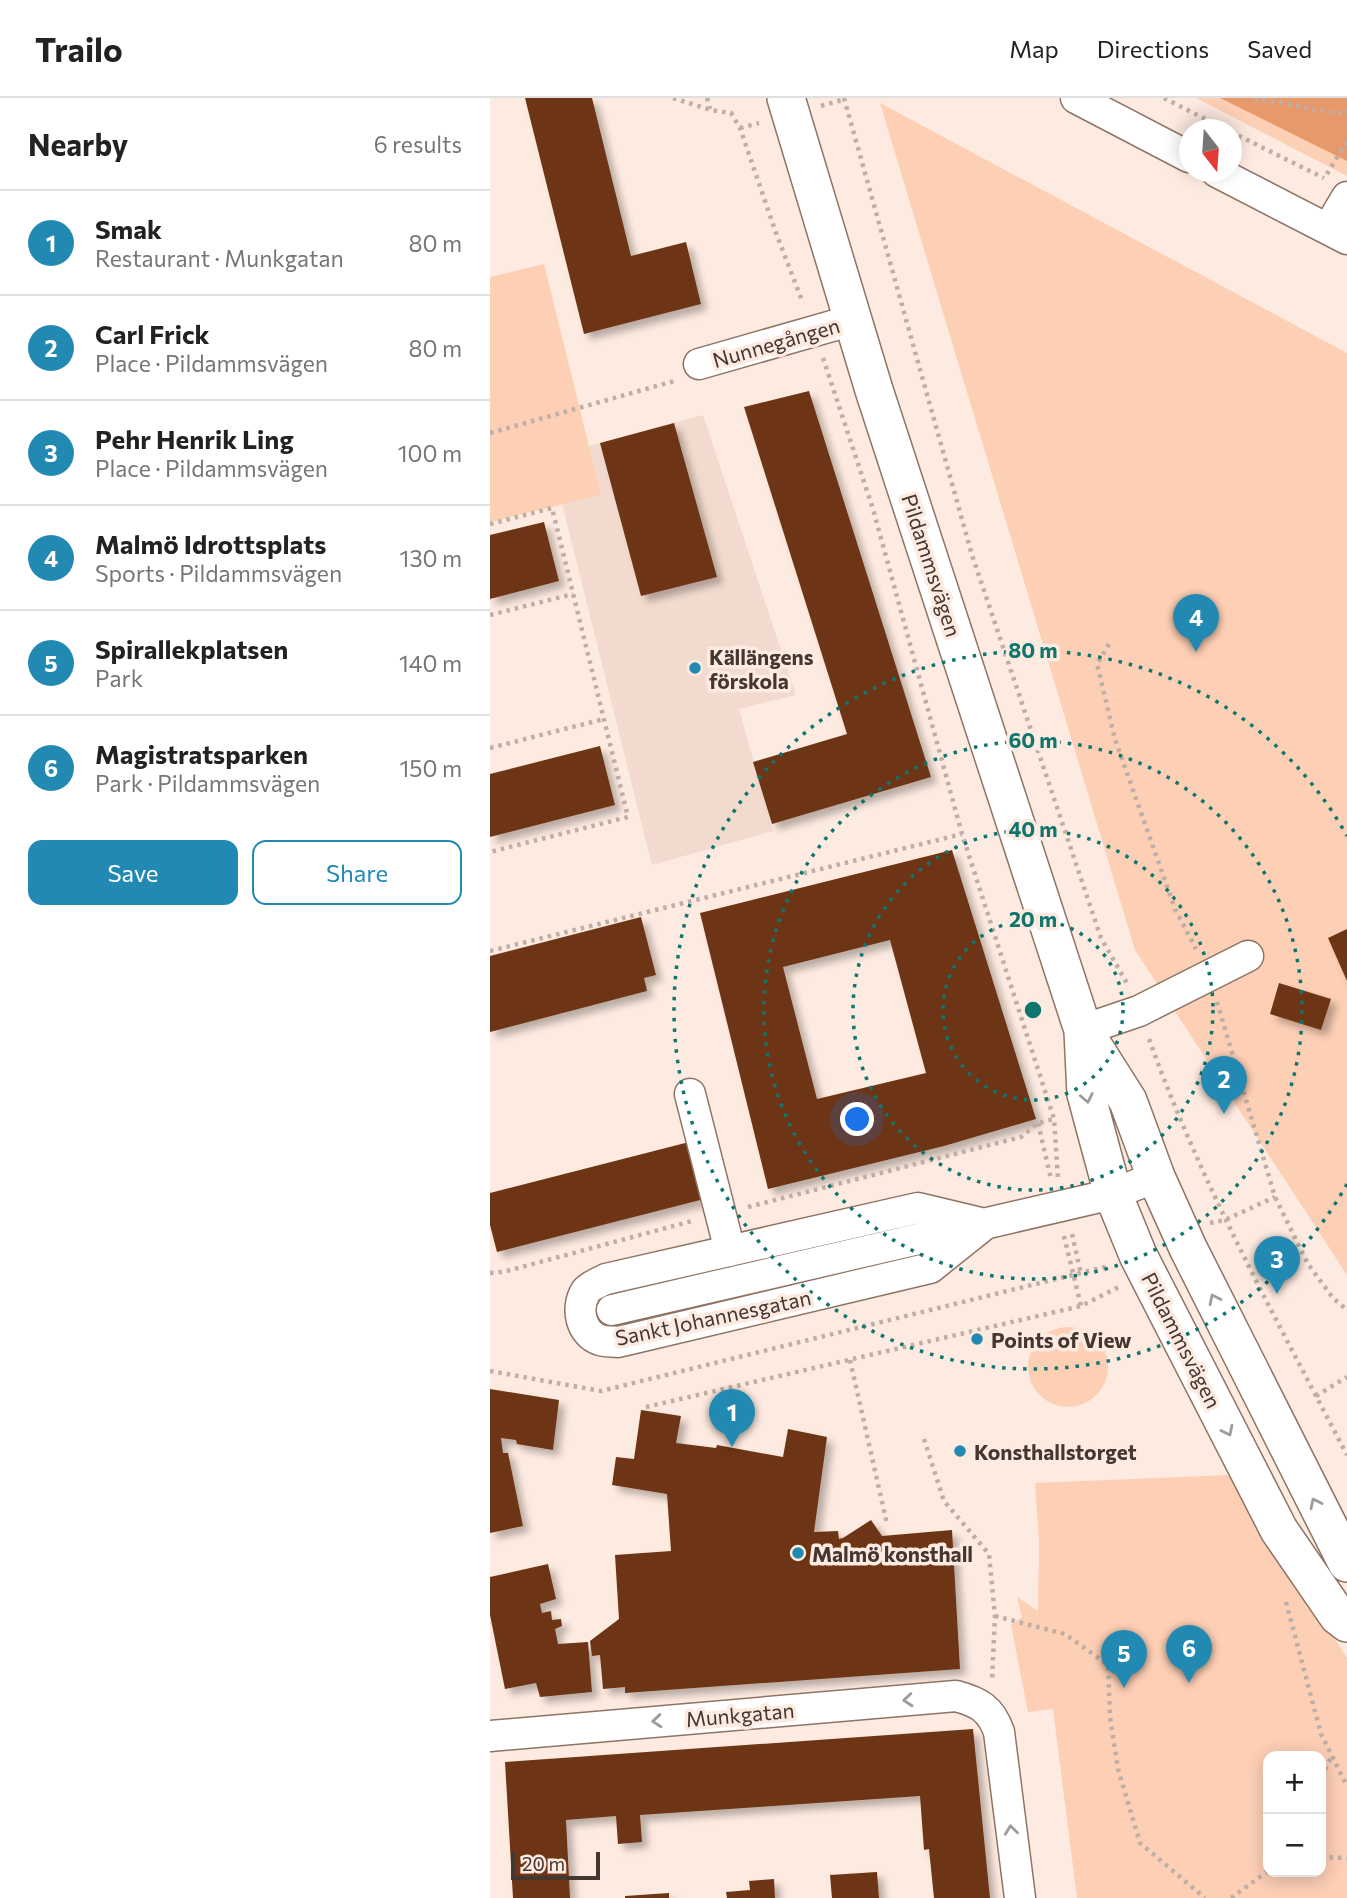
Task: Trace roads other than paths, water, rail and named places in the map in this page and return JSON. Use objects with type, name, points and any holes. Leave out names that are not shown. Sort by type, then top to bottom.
[{"type":"main road","name":"Pildammsvägen","points":[[786,98],[853,320],[1083,1030],[1128,1101],[1156,1177],[1188,1248],[1343,1549]]},
{"type":"main road","name":"Pildammsvägen","points":[[1083,1030],[1086,1094],[1112,1194],[1138,1255],[1279,1530],[1338,1616],[1347,1623]]},
{"type":"street","points":[[1076,98],[1179,152]]},
{"type":"street","points":[[1237,182],[1338,234],[1347,197]]},
{"type":"street","name":"Nunnegången","points":[[699,364],[853,320]]},
{"type":"street","points":[[1083,1030],[1139,1011],[1248,956]]},
{"type":"street","points":[[690,1094],[730,1251]]},
{"type":"street","name":"Sankt Johannesgatan","points":[[985,1224],[918,1208],[606,1279],[587,1290],[581,1304],[580,1318],[585,1329],[598,1340],[618,1342],[930,1268],[985,1224],[1112,1194],[1156,1177]]},
{"type":"street","points":[[612,1310],[985,1224]]},
{"type":"street","name":"Munkgatan","points":[[490,1736],[956,1696],[976,1701],[994,1717],[999,1732],[1020,1898]]},
{"type":"place","name":"Malmö Idrottsplats","points":[[1196,652]]},
{"type":"place","name":"Källängens förskola","points":[[695,668]]},
{"type":"place","name":"Carl Frick","points":[[1224,1114]]},
{"type":"place","name":"Pehr Henrik Ling","points":[[1277,1294]]},
{"type":"place","name":"Points of View","points":[[977,1339]]},
{"type":"place","name":"Smak","points":[[732,1447]]},
{"type":"place","name":"Konsthallstorget","points":[[960,1451]]},
{"type":"place","name":"Malmö konsthall","points":[[798,1553]]},
{"type":"place","name":"Magistratsparken","points":[[1189,1683]]},
{"type":"place","name":"Spirallekplatsen","points":[[1124,1688]]}]
